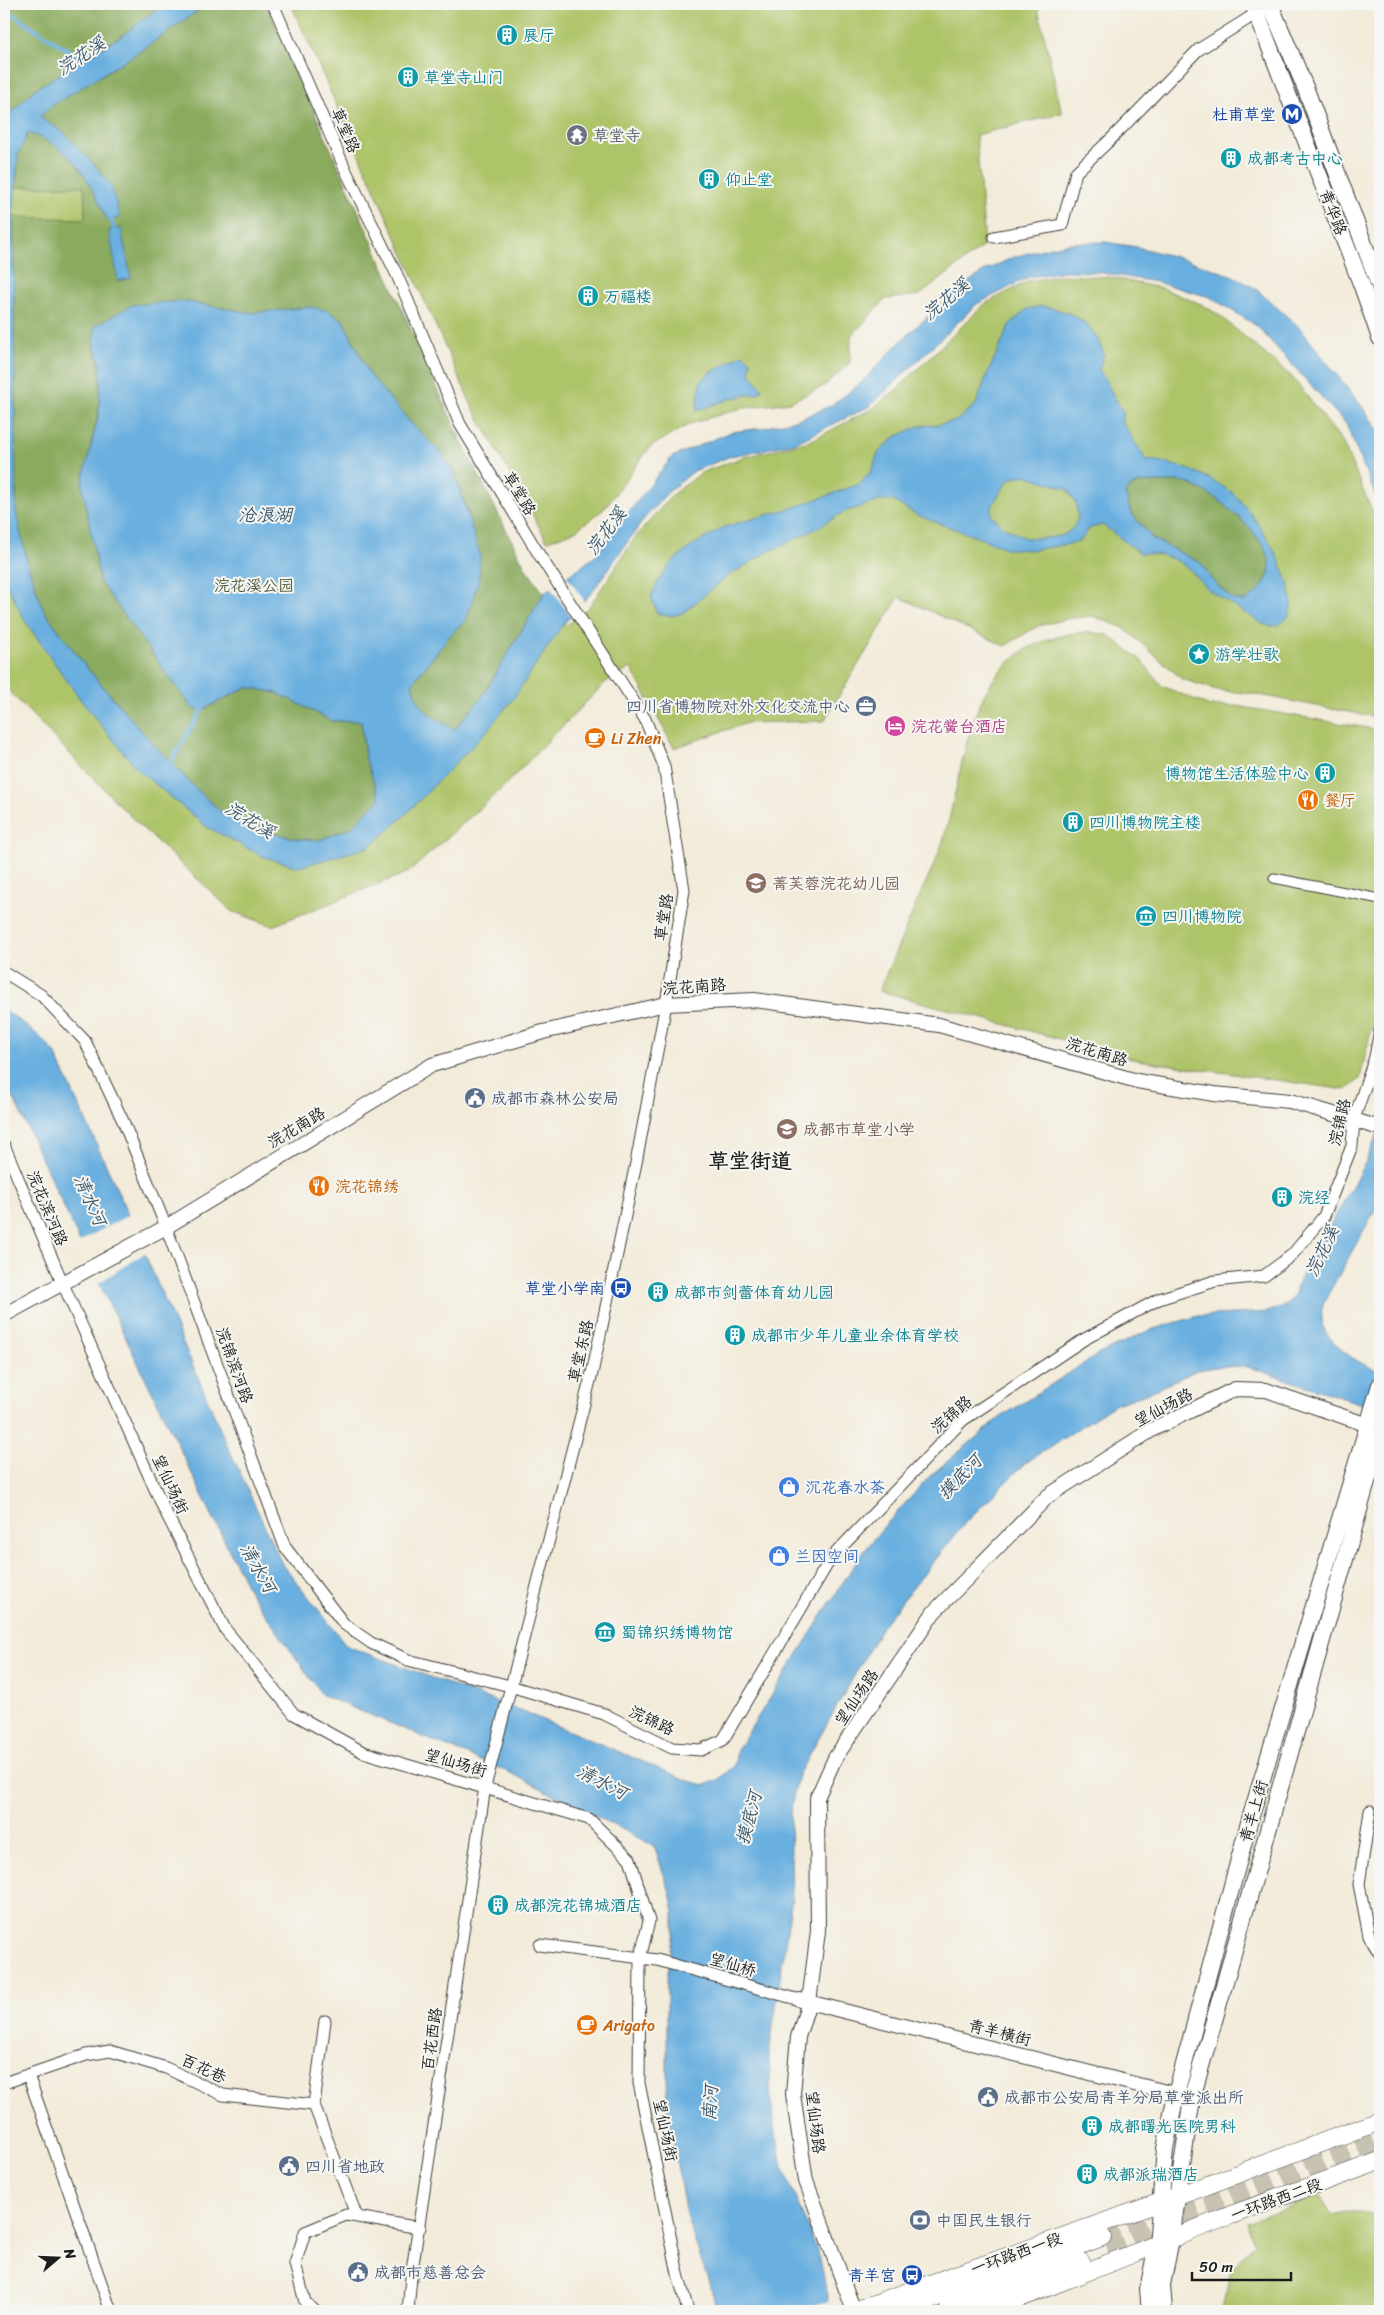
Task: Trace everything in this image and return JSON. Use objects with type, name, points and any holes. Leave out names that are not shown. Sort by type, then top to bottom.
[{"type":"main road","name":"青华路","points":[[1260,7],[1305,87],[1380,287]]},
{"type":"main road","name":"青华路","points":[[1260,7],[1380,338]]},
{"type":"main road","name":"青羊上街","points":[[1164,2242],[1160,2202],[1165,2148],[1176,2094],[1248,1826],[1380,1385]]},
{"type":"main road","name":"青羊上街","points":[[1164,2242],[1178,2196],[1192,2098],[1380,1436]]},
{"type":"main road","points":[[1178,2196],[1380,2121]]},
{"type":"main road","name":"一环路西二段","points":[[1164,2242],[1380,2161]]},
{"type":"main road","name":"一环路西一段","points":[[854,2311],[1178,2196]]},
{"type":"main road","points":[[987,2311],[1164,2242]]},
{"type":"main road","points":[[1150,2311],[1148,2289],[1164,2242]]},
{"type":"main road","points":[[1164,2242],[1162,2284],[1164,2311]]},
{"type":"main road","points":[[899,2311],[1105,2244],[948,2311]]},
{"type":"street","name":"草堂路","points":[[273,4],[346,171],[397,275],[460,424],[549,570],[646,720],[664,766],[684,890],[666,1004]]},
{"type":"street","points":[[994,237],[1062,226],[1076,172],[1198,50],[1260,7]]},
{"type":"street","points":[[1274,878],[1380,899]]},
{"type":"street","name":"浣锦滨河路","points":[[4,972],[41,995],[85,1041],[123,1121],[166,1227],[284,1546],[344,1624],[371,1643],[408,1660],[510,1686]]},
{"type":"street","name":"浣花南路","points":[[4,1314],[166,1227],[432,1065],[543,1032],[666,1004],[754,1000],[939,1025],[1138,1081],[1214,1094],[1290,1101],[1354,1119],[1378,1128]]},
{"type":"street","name":"草堂东路","points":[[488,1771],[593,1369],[636,1163],[666,1004]]},
{"type":"street","name":"浣锦路","points":[[510,1686],[604,1714],[672,1748],[701,1750],[722,1740],[831,1558],[963,1420],[1083,1340],[1159,1299],[1215,1281],[1264,1276],[1292,1255],[1324,1216],[1352,1146],[1354,1119],[1374,1057],[1380,1030]]},
{"type":"street","name":"浣花滨河路","points":[[4,1145],[63,1284]]},
{"type":"street","name":"望仙场街","points":[[63,1284],[164,1509],[225,1629],[294,1714],[363,1752],[589,1819],[630,1859],[648,1920],[640,1959],[639,2082],[678,2274],[688,2311]]},
{"type":"street","name":"望仙场路","points":[[854,2311],[806,2181],[793,2094],[798,2037],[818,1931],[817,1798],[835,1758],[934,1612],[1048,1496],[1153,1429],[1235,1389],[1266,1390],[1370,1421]]},
{"type":"street","name":"百花西路","points":[[408,2311],[411,2277],[420,2228],[484,1787],[488,1771]]},
{"type":"street","points":[[1370,1811],[1359,1884],[1369,1936],[1380,1954]]},
{"type":"street","name":"望仙桥","points":[[540,1945],[657,1960],[804,2001]]},
{"type":"street","name":"青羊横街","points":[[804,2001],[1192,2098]]},
{"type":"street","points":[[325,2021],[314,2105],[357,2217]]},
{"type":"street","name":"百花巷","points":[[4,2083],[86,2055],[110,2051],[166,2068],[223,2096],[314,2105]]},
{"type":"street","points":[[28,2075],[111,2311]]},
{"type":"street","points":[[315,2311],[305,2302],[295,2264],[305,2232],[346,2215],[420,2228]]},
{"type":"green space","name":"浣花溪公园","points":[[4,4],[266,4],[459,437],[526,569],[566,626],[589,607],[635,538],[674,493],[703,472],[741,458],[810,441],[872,409],[895,391],[986,303],[1029,281],[1061,275],[1108,277],[1161,288],[1201,304],[1219,315],[1292,377],[1342,441],[1380,529],[1380,718],[1254,694],[1217,690],[1182,679],[1124,628],[1092,616],[1066,619],[1038,626],[1005,646],[899,597],[824,721],[747,723],[674,748],[631,668],[606,682],[500,790],[409,872],[272,926],[232,911],[135,821],[4,686]]},
{"type":"green space","points":[[4,4],[164,4],[123,35],[34,90],[4,120]]},
{"type":"green space","points":[[207,4],[266,4],[459,437],[526,569],[544,593],[482,697],[454,730],[423,708],[412,684],[451,634],[466,620],[469,515],[455,475],[442,454],[410,422],[369,374],[343,320],[309,307],[252,313],[182,301],[132,305],[94,344],[98,357],[101,382],[97,419],[91,444],[150,650],[192,708],[202,710],[247,687],[277,693],[332,721],[361,721],[365,757],[380,799],[351,828],[319,840],[298,839],[254,828],[220,811],[192,785],[144,734],[87,668],[44,611],[28,566],[16,512],[13,217],[85,219],[84,186],[16,187],[18,155],[28,133],[48,108],[142,50]]},
{"type":"green space","points":[[291,4],[1037,4],[1062,113],[976,135],[985,245],[920,295],[886,299],[851,336],[850,363],[824,386],[790,402],[738,409],[690,424],[650,447],[604,509],[575,531],[547,541],[471,404]]},
{"type":"green space","points":[[1177,481],[1203,490],[1234,513],[1260,541],[1268,554],[1270,566],[1265,583],[1258,592],[1244,602],[1232,599],[1211,579],[1201,563],[1153,539],[1131,513],[1125,493],[1130,488],[1142,483]]},
{"type":"green space","name":"四川博物院","points":[[1089,632],[1108,635],[1140,659],[1162,686],[1210,706],[1236,706],[1380,730],[1380,988],[1360,1079],[1346,1090],[1143,1061],[879,991],[935,863],[942,844],[968,739],[979,707],[994,679],[1017,656],[1047,640]]},
{"type":"green space","points":[[1320,2196],[1332,2215],[1356,2212],[1380,2217],[1380,2311],[1223,2311],[1230,2272],[1254,2243],[1247,2223]]},
{"type":"water","name":"沧浪湖","points":[[164,4],[207,4],[142,50],[48,108],[40,118],[62,131],[97,168],[111,186],[120,218],[107,220],[78,166],[58,147],[28,133],[18,155],[13,217],[16,512],[28,566],[44,611],[87,668],[144,734],[192,785],[220,811],[254,828],[298,839],[319,840],[351,828],[380,799],[365,757],[361,721],[332,721],[277,693],[247,687],[202,710],[192,708],[100,582],[82,484],[99,413],[101,364],[94,344],[95,326],[132,305],[182,301],[252,313],[309,307],[326,310],[343,320],[369,374],[410,422],[442,454],[455,475],[480,555],[479,579],[466,620],[451,634],[412,684],[423,708],[454,730],[482,697],[544,593],[593,558],[672,457],[731,432],[763,428],[802,418],[832,405],[861,383],[904,338],[960,288],[986,270],[1014,257],[1043,249],[1071,243],[1105,242],[1137,247],[1187,260],[1233,276],[1256,289],[1299,327],[1363,408],[1380,433],[1380,506],[1346,424],[1257,326],[1210,297],[1156,282],[1097,272],[1064,271],[1029,277],[977,304],[870,406],[795,443],[731,456],[694,471],[668,492],[644,519],[593,591],[561,627],[513,699],[484,734],[402,818],[369,847],[299,867],[264,857],[207,827],[138,770],[82,702],[25,621],[4,579],[4,120],[34,90],[123,35]]},
{"type":"water","points":[[121,228],[131,278],[118,281],[109,230]]},
{"type":"water","points":[[1043,306],[1073,316],[1088,326],[1100,343],[1104,355],[1099,369],[1124,414],[1121,421],[1147,461],[1160,461],[1196,472],[1231,492],[1241,502],[1265,534],[1285,575],[1291,594],[1291,610],[1284,621],[1274,626],[1263,624],[1210,591],[1189,569],[1176,560],[1161,555],[1140,553],[1103,525],[1090,528],[1081,540],[1069,544],[1032,550],[1009,549],[919,516],[893,501],[883,500],[844,512],[815,529],[766,553],[728,576],[684,612],[673,616],[657,613],[651,597],[658,581],[674,560],[692,546],[724,527],[795,507],[860,484],[872,470],[878,453],[895,437],[919,426],[956,421],[976,404],[1010,324],[1027,309]],"holes":[[[1025,475],[1067,489],[1076,503],[1078,517],[1074,527],[1064,535],[1048,538],[1025,538],[1004,527],[991,515],[993,504],[1009,479]],[[1177,481],[1203,490],[1234,513],[1260,541],[1268,554],[1270,566],[1265,583],[1258,592],[1244,602],[1232,599],[1211,579],[1201,563],[1153,539],[1131,513],[1125,493],[1130,488],[1148,482]]]},
{"type":"water","points":[[743,354],[751,361],[750,373],[762,389],[759,393],[729,399],[696,411],[701,381],[708,374]]},
{"type":"water","points":[[4,1009],[39,1036],[55,1053],[116,1187],[224,1438],[281,1562],[347,1646],[526,1713],[689,1781],[705,1785],[718,1780],[734,1766],[737,1750],[854,1565],[880,1531],[932,1474],[1001,1417],[1097,1355],[1150,1330],[1198,1316],[1268,1312],[1286,1305],[1294,1296],[1298,1283],[1365,1163],[1380,1129],[1380,1201],[1324,1302],[1321,1314],[1322,1324],[1333,1342],[1352,1357],[1380,1371],[1380,1410],[1248,1367],[1224,1366],[1197,1370],[1146,1394],[1116,1404],[1024,1464],[965,1523],[883,1625],[798,1775],[790,1813],[792,1897],[769,2053],[771,2103],[781,2162],[820,2258],[830,2311],[719,2311],[714,2298],[686,2215],[667,2108],[667,1979],[674,1931],[674,1912],[670,1892],[654,1846],[513,1774],[322,1695],[249,1591],[98,1281],[15,1101],[4,1083]]},
{"type":"pier","points":[[565,574],[586,603],[572,618],[549,586]]},
{"type":"pier","points":[[130,1214],[146,1252],[97,1284],[78,1243]]},
{"type":"pier","points":[[829,2300],[832,2311],[798,2311]]},
{"type":"waterway","name":"浣花溪","points":[[4,9],[88,63]]},
{"type":"waterway","points":[[110,214],[115,234]]},
{"type":"waterway","points":[[169,765],[204,706]]},
{"type":"tunnel","points":[[1102,2237],[1380,2133]]},
{"type":"tunnel","points":[[1108,2252],[1380,2150]]},
{"type":"place","name":"展厅","points":[[507,35]]},
{"type":"place","name":"草堂寺山门","points":[[408,77]]},
{"type":"place","name":"杜甫草堂","points":[[1292,114]]},
{"type":"place","name":"草堂寺","points":[[577,135]]},
{"type":"place","name":"成都考古中心","points":[[1231,158]]},
{"type":"place","name":"仰止堂","points":[[709,179]]},
{"type":"place","name":"万福楼","points":[[588,296]]},
{"type":"place","name":"游学壮歌","points":[[1199,654]]},
{"type":"place","name":"四川省博物院对外文化交流中心","points":[[866,706]]},
{"type":"place","name":"浣花黉台酒店","points":[[895,726]]},
{"type":"place","name":"Li Zhen","points":[[595,738]]},
{"type":"place","name":"博物馆生活体验中心","points":[[1325,773]]},
{"type":"place","name":"餐厅","points":[[1308,800]]},
{"type":"place","name":"四川博物院主楼","points":[[1073,822]]},
{"type":"place","name":"菁芙蓉浣花幼儿园","points":[[756,883]]},
{"type":"place","name":"四川博物院","points":[[1146,916]]},
{"type":"place","name":"成都市森林公安局","points":[[475,1098]]},
{"type":"place","name":"成都市草堂小学","points":[[787,1129]]},
{"type":"place","name":"浣花锦绣","points":[[319,1186]]},
{"type":"place","name":"浣经","points":[[1282,1197]]},
{"type":"place","name":"草堂小学南","points":[[621,1288]]},
{"type":"place","name":"成都市剑蕾体育幼儿园","points":[[658,1292]]},
{"type":"place","name":"成都市少年儿童业余体育学校","points":[[735,1335]]},
{"type":"place","name":"沉花春水茶","points":[[789,1487]]},
{"type":"place","name":"兰因空间","points":[[779,1556]]},
{"type":"place","name":"蜀锦织绣博物馆","points":[[605,1632]]},
{"type":"place","name":"成都浣花锦城酒店","points":[[498,1905]]},
{"type":"place","name":"Arigato","points":[[587,2025]]},
{"type":"place","name":"成都市公安局青羊分局草堂派出所","points":[[988,2097]]},
{"type":"place","name":"成都曙光医院男科","points":[[1092,2126]]},
{"type":"place","name":"四川省地政","points":[[289,2166]]},
{"type":"place","name":"成都派瑞酒店","points":[[1087,2174]]},
{"type":"place","name":"中国民生银行","points":[[920,2220]]},
{"type":"place","name":"成都市慈善总会","points":[[358,2272]]},
{"type":"place","name":"青羊宫","points":[[912,2275]]},
{"type":"district","name":"草堂街道","points":[[750,1161]]},
{"type":"water label","name":"清水河","points":[[90,1200]]},
{"type":"water label","name":"摸底河","points":[[960,1477]]},
{"type":"water label","name":"清水河","points":[[258,1568]]},
{"type":"water label","name":"清水河","points":[[602,1782]]},
{"type":"water label","name":"摸底河","points":[[749,1818]]},
{"type":"water label","name":"南河","points":[[710,2103]]}]
